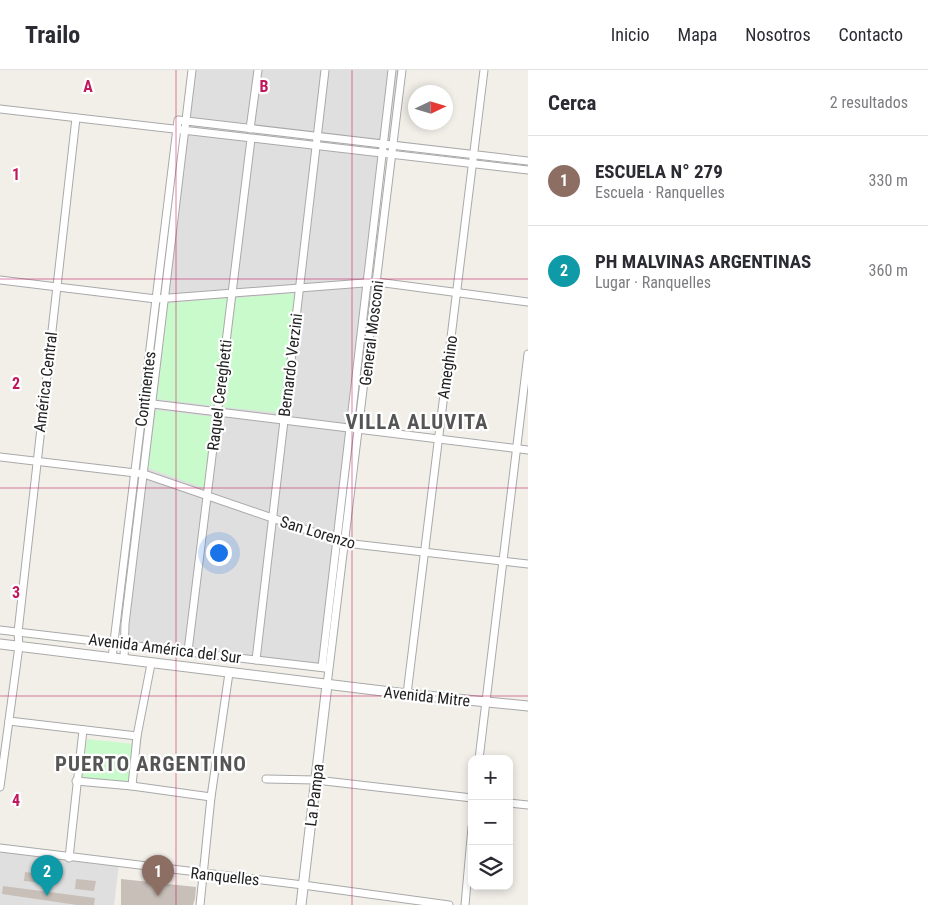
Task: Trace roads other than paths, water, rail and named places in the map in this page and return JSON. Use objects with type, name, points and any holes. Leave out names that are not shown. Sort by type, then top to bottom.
[{"type":"street","points":[[192,70],[182,121],[318,137],[382,149]]},
{"type":"street","points":[[250,129],[258,70]]},
{"type":"street","name":"Bernardo Verzini","points":[[256,660],[325,70]]},
{"type":"street","name":"General Mosconi","points":[[327,685],[326,668],[336,541],[348,427],[392,70]]},
{"type":"street","name":"General Mosconi","points":[[326,668],[345,544],[402,70]]},
{"type":"street","name":"Ameghino","points":[[407,694],[437,438],[484,70]]},
{"type":"street","points":[[0,109],[316,146],[382,149],[473,159],[528,161]]},
{"type":"street","name":"América Central","points":[[0,787],[2,750],[9,721],[18,646],[36,461],[76,118]]},
{"type":"street","name":"Continentes","points":[[112,658],[176,129],[182,121]]},
{"type":"street","name":"Continentes","points":[[124,660],[125,624],[153,404],[184,130],[182,121]]},
{"type":"street","name":"Raquel Cereghetti","points":[[188,652],[251,139]]},
{"type":"street","points":[[473,159],[528,170]]},
{"type":"street","points":[[0,280],[156,299],[376,282],[528,302]]},
{"type":"street","points":[[480,755],[528,354]]},
{"type":"street","points":[[153,404],[528,450]]},
{"type":"street","name":"San Lorenzo","points":[[0,457],[144,474],[345,544],[528,564]]},
{"type":"street","name":"Avenida América del Sur","points":[[0,630],[326,668]]},
{"type":"street","name":"Avenida América del Sur","points":[[0,644],[229,673]]},
{"type":"street","points":[[132,786],[137,736],[151,664]]},
{"type":"street","points":[[200,905],[211,797],[229,673]]},
{"type":"street","name":"Avenida Mitre","points":[[229,673],[528,706]]},
{"type":"street","name":"La Pampa","points":[[301,905],[327,685]]},
{"type":"street","points":[[9,721],[137,736]]},
{"type":"street","points":[[69,858],[83,730]]},
{"type":"street","points":[[266,779],[316,780],[468,798]]},
{"type":"street","points":[[76,782],[132,786],[211,797]]},
{"type":"street","points":[[513,803],[528,805]]},
{"type":"street","points":[[465,905],[470,845]]},
{"type":"street","name":"Ranquelles","points":[[0,848],[449,905]]},
{"type":"place","name":"PH MALVINAS ARGENTINAS","points":[[47,896]]},
{"type":"place","name":"ESCUELA N° 279","points":[[158,896]]},
{"type":"district","name":"VILLA ALUVITA","points":[[417,422]]},
{"type":"district","name":"PUERTO ARGENTINO","points":[[151,764]]}]
